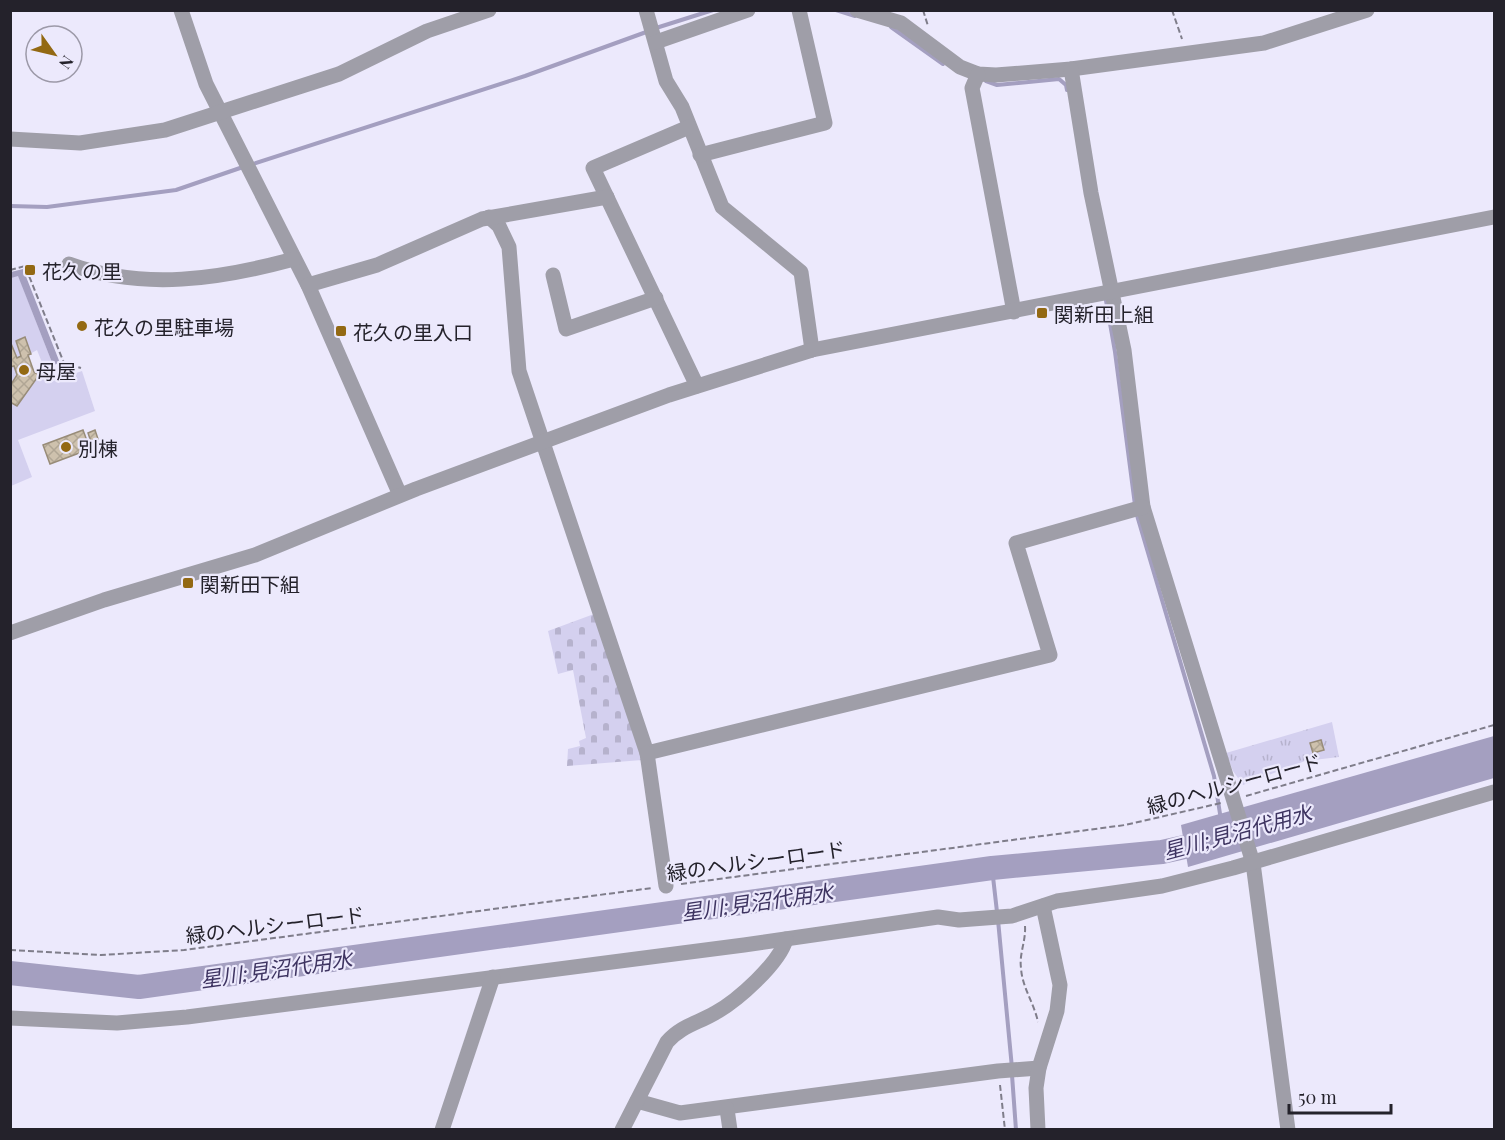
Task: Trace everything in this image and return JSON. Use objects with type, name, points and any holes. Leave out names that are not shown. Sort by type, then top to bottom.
[{"type":"street","points":[[182,10],[206,84],[308,285],[400,495]]},
{"type":"street","points":[[10,139],[80,142],[165,130],[339,74],[427,31],[489,10]]},
{"type":"street","points":[[646,10],[666,81],[682,107],[722,207],[801,272],[812,350]]},
{"type":"street","points":[[656,42],[748,10]]},
{"type":"street","points":[[700,155],[825,123],[800,10]]},
{"type":"street","points":[[857,10],[901,23],[960,67],[978,74],[1071,69],[1264,44],[1366,10]]},
{"type":"street","points":[[1071,69],[1111,292],[1124,350],[1143,507],[1192,672],[1236,802],[1251,858],[1288,1130]]},
{"type":"street","points":[[978,74],[972,88],[1014,312]]},
{"type":"street","points":[[689,128],[594,168],[698,386]]},
{"type":"street","points":[[308,285],[377,265],[489,217],[607,197]]},
{"type":"street","points":[[489,217],[499,226],[509,247],[513,274],[512,309],[519,371],[647,753],[666,886]]},
{"type":"street","points":[[10,633],[104,600],[255,555],[400,495],[698,386],[812,350],[1494,218]]},
{"type":"street","points":[[69,264],[120,276],[187,280],[221,277],[294,259]]},
{"type":"street","points":[[553,275],[566,329],[656,298]]},
{"type":"street","points":[[647,753],[1050,656],[1016,543],[1143,507]]},
{"type":"street","points":[[10,1018],[117,1023],[187,1017],[786,939],[938,916],[959,921],[1018,919],[1043,906],[1162,886],[1251,858],[1494,792]]},
{"type":"street","points":[[1038,1130],[1036,1088],[1031,1068],[1057,1011],[1060,985],[1043,906]]},
{"type":"street","points":[[622,1130],[668,1042],[676,1032],[735,1001],[773,960],[786,939]]},
{"type":"street","points":[[442,1130],[493,977]]},
{"type":"street","points":[[637,1101],[680,1113],[727,1109],[1031,1068]]},
{"type":"street","points":[[727,1109],[730,1130]]},
{"type":"path","points":[[1172,10],[1187,54]]},
{"type":"path","points":[[10,270],[25,266],[64,363],[81,368]]},
{"type":"path","name":"緑のヘルシーロード","points":[[10,950],[101,955],[184,950],[1125,825],[1236,802],[1494,724]]},
{"type":"path","points":[[1018,919],[1026,936],[1021,957],[1022,978],[1040,1030]]},
{"type":"path","points":[[1001,1073],[1005,1130]]},
{"type":"green space","points":[[18,275],[53,365],[47,368],[43,365],[37,350],[28,355],[34,372],[50,382],[82,371],[95,411],[18,440],[32,477],[11,486],[10,278]]},
{"type":"green space","points":[[594,614],[642,760],[567,766],[568,749],[580,746],[579,741],[586,738],[573,670],[558,674],[548,631]]},
{"type":"green space","points":[[1332,722],[1339,757],[1305,761],[1243,785],[1233,771],[1226,753]]},
{"type":"water","points":[[23,269],[60,363],[53,365],[18,276],[11,278],[11,272]]},
{"type":"water","points":[[1494,736],[1494,778],[1188,867],[1181,825]]},
{"type":"building","name":"母屋","points":[[25,337],[34,372],[39,375],[17,406],[10,402],[10,386],[17,375],[14,366],[10,367],[10,341],[17,358],[21,356],[16,341]]},
{"type":"building","name":"別棟","points":[[83,430],[90,449],[50,464],[43,445]]},
{"type":"building","points":[[95,430],[98,439],[91,442],[88,433]]},
{"type":"building","points":[[1321,740],[1324,750],[1313,753],[1310,743]]},
{"type":"waterway","points":[[656,28],[713,10]]},
{"type":"waterway","points":[[836,10],[855,16]]},
{"type":"waterway","points":[[891,27],[943,64]]},
{"type":"waterway","points":[[250,165],[525,76],[649,31]]},
{"type":"waterway","points":[[986,81],[997,85],[1059,79],[1066,85],[1067,90]]},
{"type":"waterway","points":[[10,206],[47,207],[176,190],[243,167]]},
{"type":"waterway","points":[[1105,295],[1115,352],[1135,505]]},
{"type":"waterway","points":[[1136,512],[1214,776],[1221,820]]},
{"type":"waterway","name":"星川;見沼代用水","points":[[10,973],[139,987],[992,868],[1162,852],[1216,840]]},
{"type":"waterway","points":[[992,868],[997,912]]},
{"type":"waterway","points":[[998,920],[1012,1068]]},
{"type":"waterway","points":[[1012,1075],[1016,1130]]},
{"type":"place","name":"花久の里","points":[[30,270]]},
{"type":"place","name":"関新田上組","points":[[1042,313]]},
{"type":"place","name":"花久の里駐車場","points":[[82,326]]},
{"type":"place","name":"花久の里入口","points":[[341,331]]},
{"type":"place","name":"母屋","points":[[24,370]]},
{"type":"place","name":"別棟","points":[[66,447]]},
{"type":"place","name":"関新田下組","points":[[188,583]]}]
